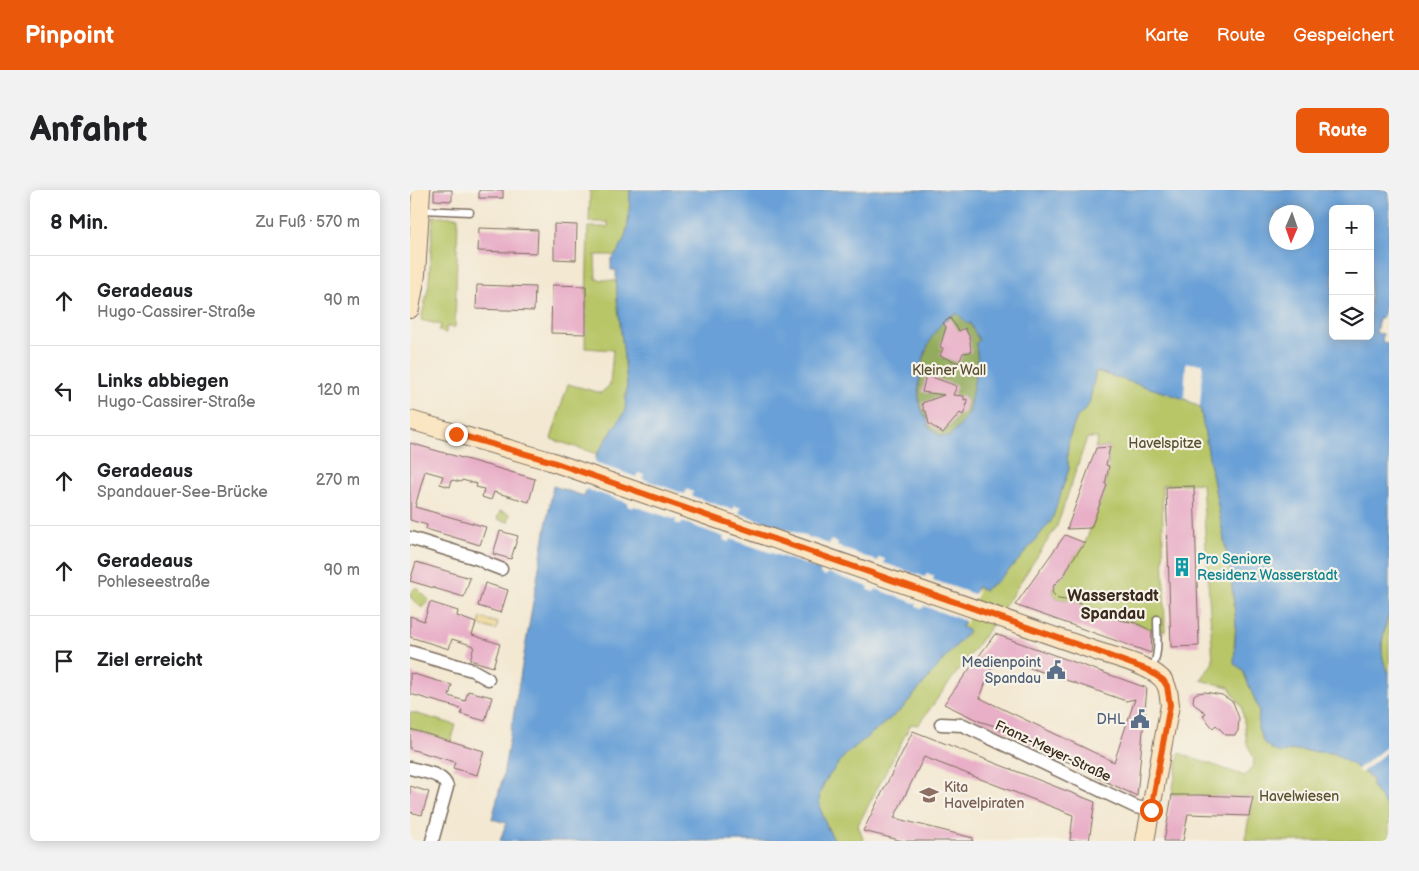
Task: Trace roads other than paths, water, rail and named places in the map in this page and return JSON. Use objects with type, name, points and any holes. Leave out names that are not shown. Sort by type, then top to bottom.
[{"type":"street","points":[[410,309],[416,276],[421,190]]},
{"type":"street","points":[[410,420],[550,461],[1151,671],[1163,680],[1167,686],[1170,705],[1145,841]]},
{"type":"street","points":[[410,538],[479,559],[501,568]]},
{"type":"street","points":[[410,652],[472,670],[488,679]]},
{"type":"street","name":"Franz-Meyer-Straße","points":[[942,724],[963,725],[1136,807],[1151,810]]},
{"type":"street","points":[[410,768],[438,776],[445,781],[446,785],[432,841]]},
{"type":"lane","points":[[420,210],[470,212]]},
{"type":"lane","points":[[1151,671],[1158,651],[1157,619]]},
{"type":"water","points":[[630,190],[1389,190],[1389,285],[1382,318],[1379,318],[1376,333],[1383,334],[1382,343],[1389,344],[1389,613],[1383,636],[1382,651],[1385,666],[1389,673],[1389,810],[1372,786],[1372,779],[1333,753],[1294,750],[1281,753],[1264,743],[1258,728],[1259,710],[1242,669],[1234,664],[1236,622],[1231,578],[1200,407],[1185,399],[1096,371],[1089,404],[1077,417],[1069,438],[1067,456],[1069,469],[1052,520],[1018,561],[996,582],[984,590],[977,587],[962,627],[969,631],[902,709],[846,754],[825,781],[819,795],[820,808],[835,841],[500,841],[506,823],[492,819],[503,776],[553,486],[584,496],[597,454],[625,411],[627,383],[617,300],[616,270],[611,270],[611,260],[622,244],[629,218]],"holes":[[[957,313],[968,324],[970,323],[979,340],[976,343],[978,362],[969,409],[971,410],[957,430],[948,438],[944,435],[941,437],[927,425],[929,423],[920,404],[919,390],[922,364],[931,338],[938,327]]]},
{"type":"place","name":"Pro Seniore Residenz Wasserstadt","points":[[1182,567]]},
{"type":"place","name":"Medienpoint Spandau","points":[[1056,670]]},
{"type":"place","name":"DHL","points":[[1140,719]]},
{"type":"place","name":"Kita Havelpiraten","points":[[929,795]]},
{"type":"district","name":"Wasserstadt Spandau","points":[[1113,605]]},
{"type":"park label","name":"Kleiner Wall","points":[[949,370]]},
{"type":"park label","name":"Havelspitze","points":[[1165,443]]},
{"type":"park label","name":"Havelwiesen","points":[[1299,796]]}]
